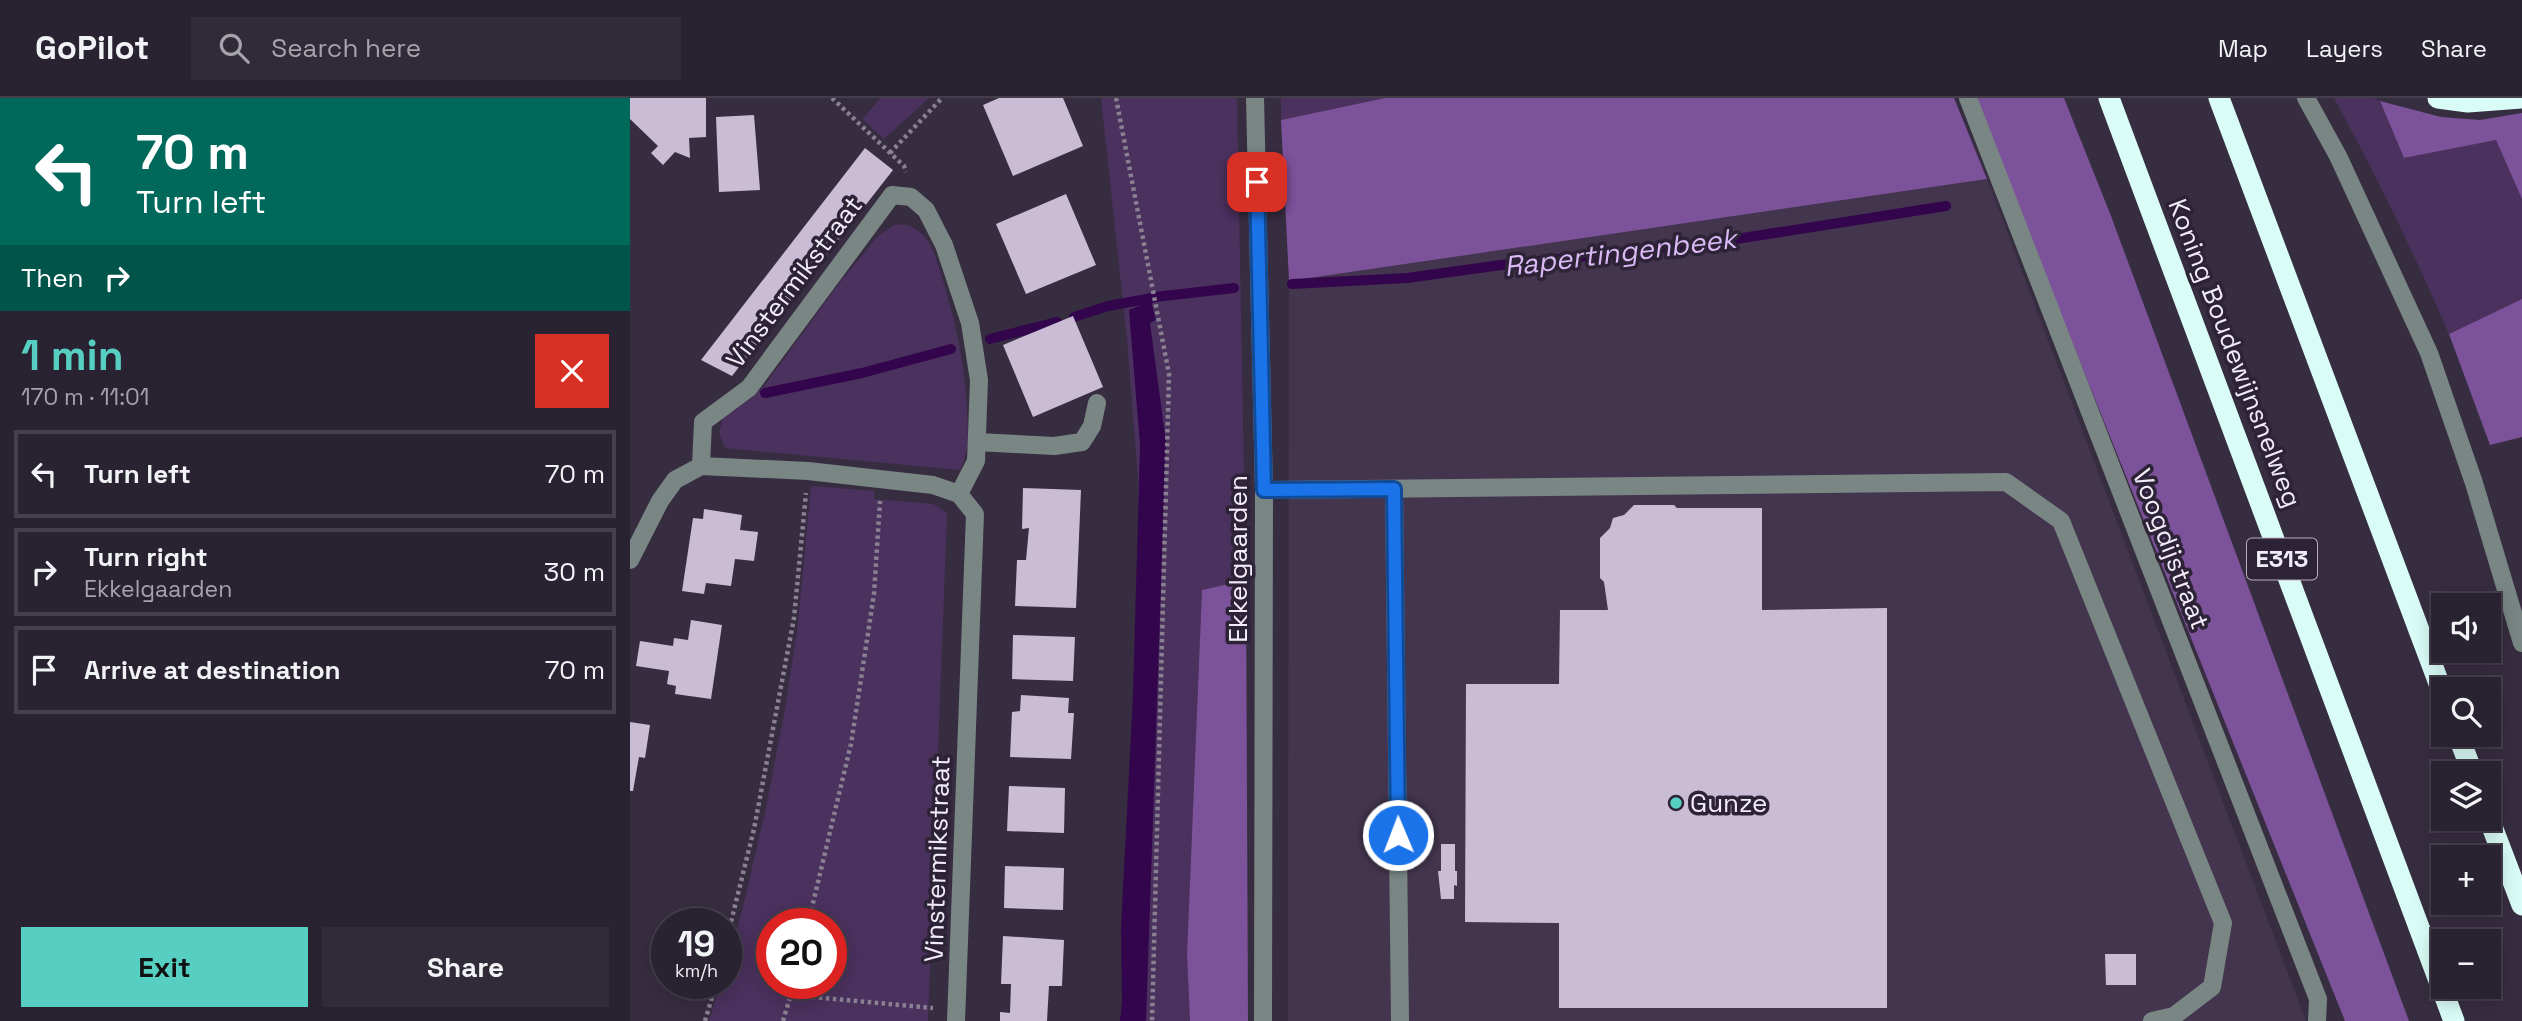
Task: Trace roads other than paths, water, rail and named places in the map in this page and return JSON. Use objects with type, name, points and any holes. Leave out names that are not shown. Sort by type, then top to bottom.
[{"type":"highway","name":"Koning Boudewijnsnelweg","points":[[2109,98],[2454,1021]]},
{"type":"highway","points":[[2219,98],[2437,677]]},
{"type":"highway","points":[[2438,98],[2468,102],[2522,99]]},
{"type":"highway","points":[[2494,831],[2522,905]]},
{"type":"street","name":"Ekkelgaarden","points":[[1255,98],[1264,490],[1263,1021]]},
{"type":"street","name":"Voogdijstraat","points":[[1968,98],[2318,999],[2317,1021]]},
{"type":"street","points":[[2306,98],[2338,156],[2429,353],[2474,483],[2522,643]]},
{"type":"street","name":"Vinstermikstraat","points":[[701,466],[703,422],[749,388],[892,195],[911,197],[926,210],[944,246],[970,323],[979,380],[977,442]]},
{"type":"street","points":[[630,560],[660,500],[675,480],[701,466],[808,471],[933,485],[959,494],[976,461],[977,442],[1054,446],[1082,442],[1092,426],[1097,403]]},
{"type":"street","points":[[1264,490],[2006,482],[2061,521],[2223,923],[2212,986],[2174,1016],[2152,1021]]},
{"type":"street","points":[[1394,489],[1400,1021]]},
{"type":"street","name":"Vinstermikstraat","points":[[957,1015],[975,514],[959,494]]},
{"type":"waterway","name":"Rapertingenbeek","points":[[1292,284],[1407,278],[1501,265],[1711,243],[1946,206]]},
{"type":"waterway","name":"Rapertingenbeek","points":[[1155,297],[1234,288]]},
{"type":"waterway","name":"Rapertingenbeek","points":[[1074,317],[1108,306],[1152,298]]},
{"type":"waterway","name":"Rapertingenbeek","points":[[990,339],[1057,322]]},
{"type":"waterway","name":"Rapertingenbeek","points":[[765,393],[862,373],[951,349]]},
{"type":"place","name":"Gunze","points":[[1676,803]]}]
